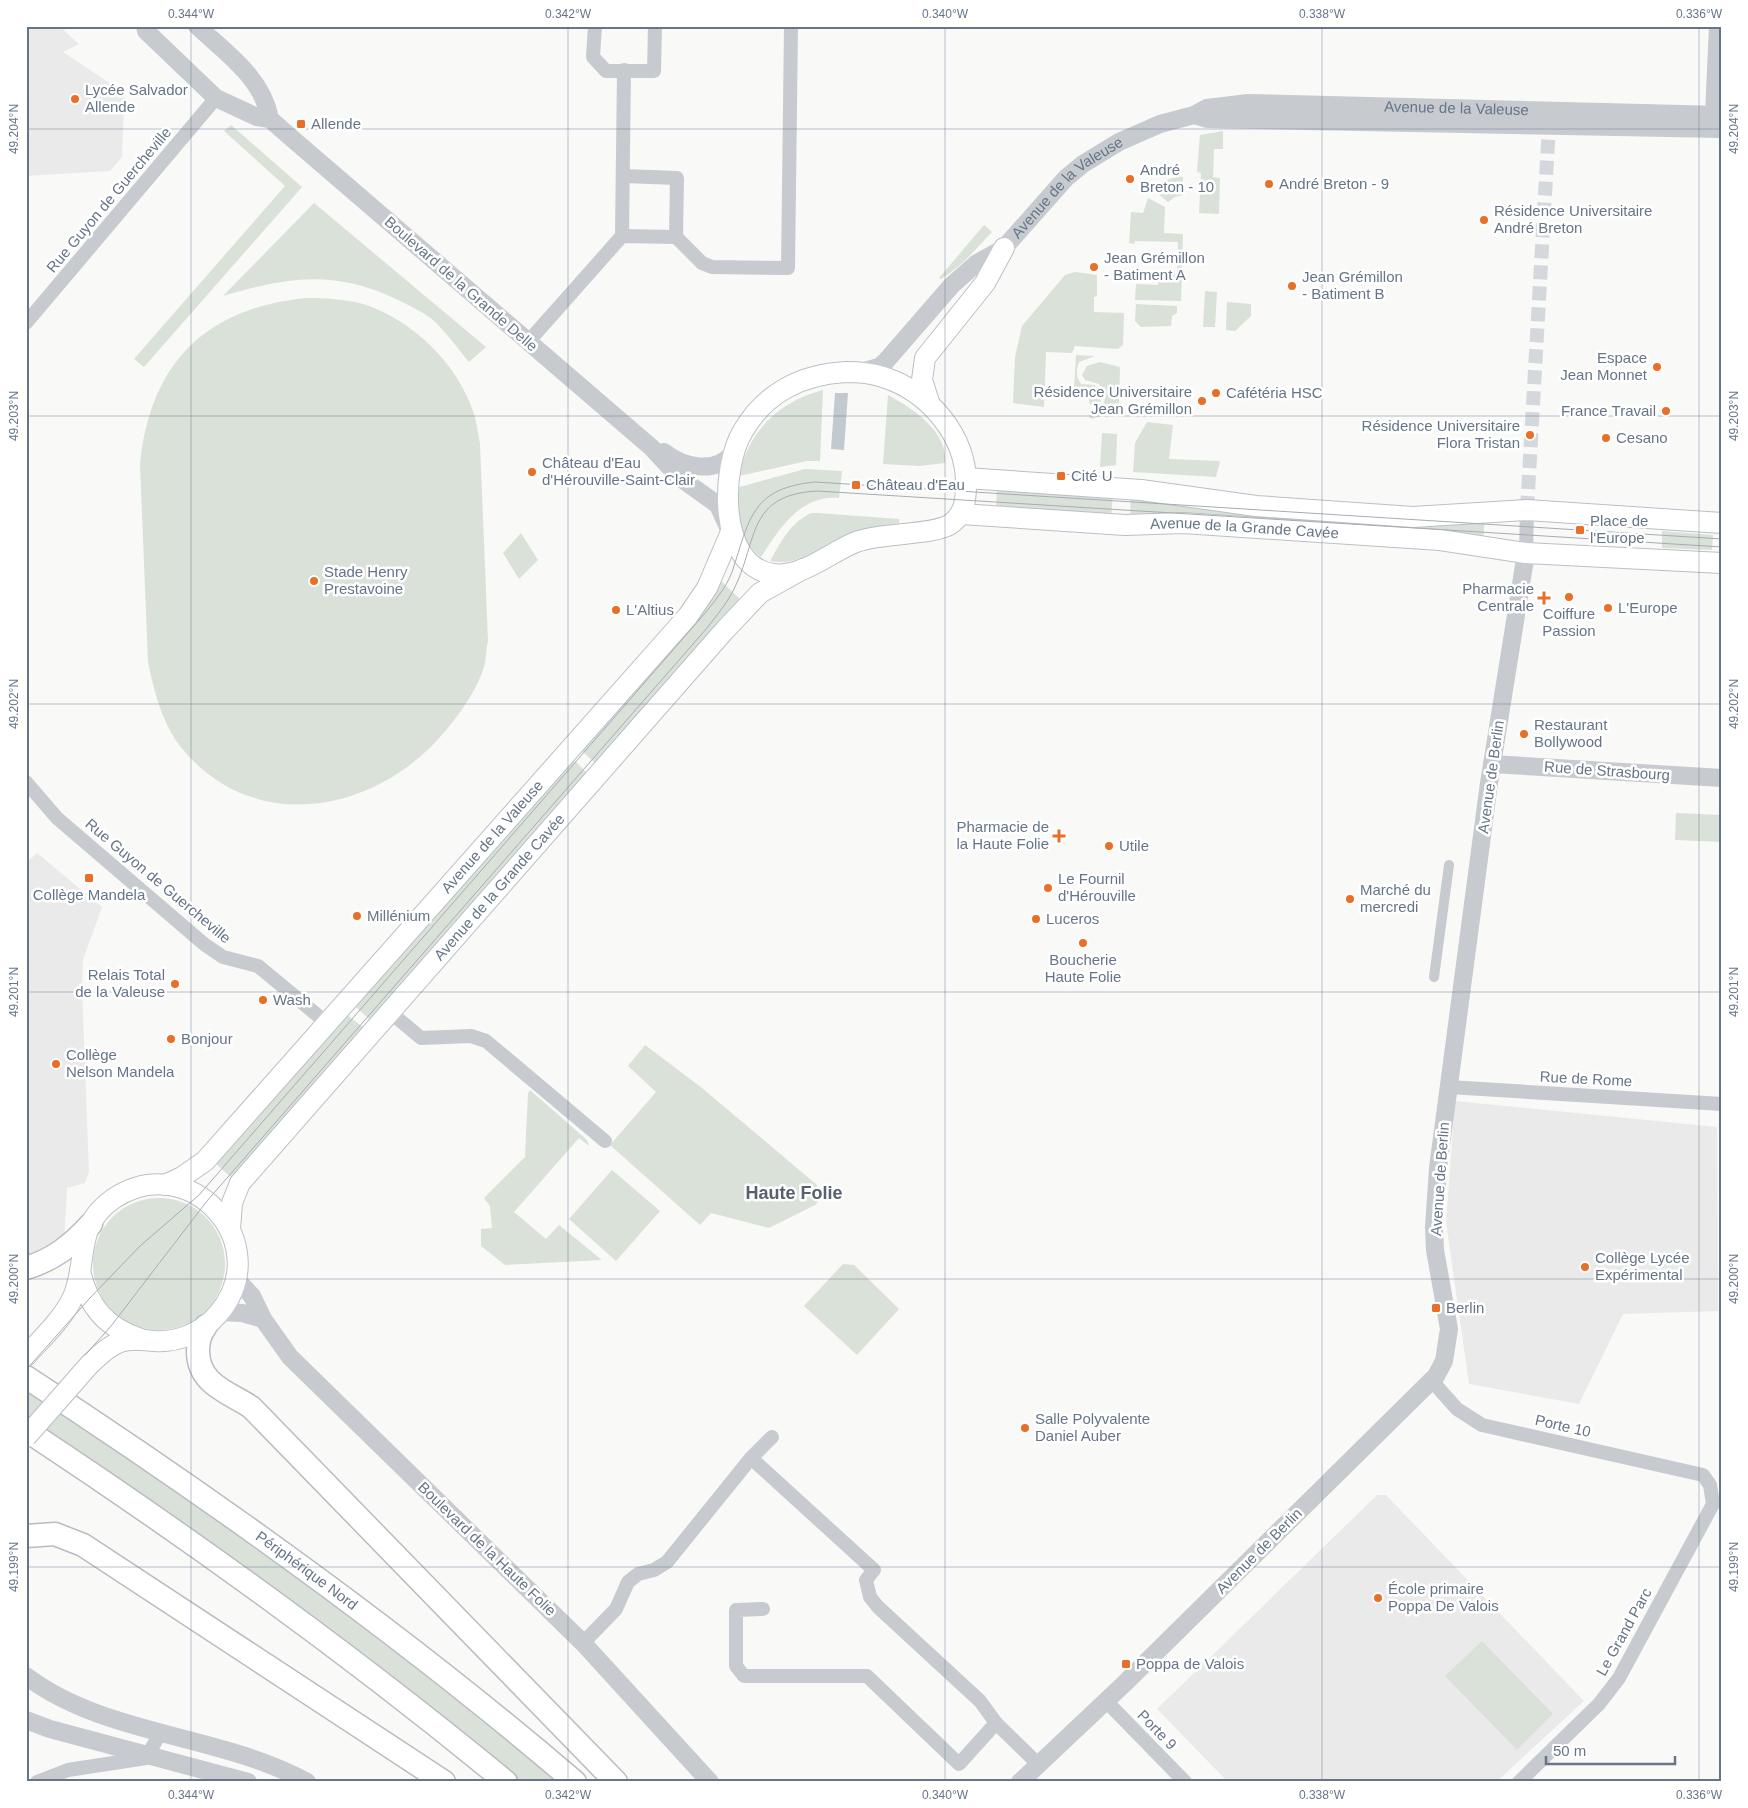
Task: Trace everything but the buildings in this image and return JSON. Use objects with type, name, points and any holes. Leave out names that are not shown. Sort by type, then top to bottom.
[{"type":"highway","points":[[26,1268],[45,1262],[61,1252],[91,1224]]},
{"type":"highway","points":[[213,1319],[202,1332],[198,1350],[200,1365],[206,1378],[218,1388],[252,1407],[616,1782]]},
{"type":"highway","name":"Périphérique Nord","points":[[26,1377],[207,1499],[318,1579],[510,1726],[575,1782]]},
{"type":"highway","points":[[26,1430],[180,1534],[300,1621],[506,1782]]},
{"type":"highway","points":[[26,1536],[55,1534],[83,1545],[444,1782]]},
{"type":"main road","points":[[930,405],[922,380],[925,358],[985,284],[1004,248]]},
{"type":"main road","points":[[833,372],[861,372],[889,379],[909,389],[930,405],[945,420],[950,429],[963,461],[966,478],[961,514],[950,524],[941,529],[895,533],[860,540],[803,569],[779,574],[763,571],[745,559],[738,550],[731,532],[729,495],[733,453],[743,430],[754,415],[779,391],[816,375],[833,372]]},
{"type":"main road","name":"Avenue de la Grande Cavée","points":[[966,478],[1141,490],[1256,506],[1412,516],[1527,510],[1722,523]]},
{"type":"main road","name":"Avenue de la Grande Cavée","points":[[961,514],[1125,525],[1182,523],[1440,540],[1526,553],[1722,563]]},
{"type":"main road","name":"Avenue de la Valeuse","points":[[165,1184],[182,1177],[205,1161],[688,616],[708,588],[731,532]]},
{"type":"main road","name":"Avenue de la Grande Cavée","points":[[230,1229],[232,1203],[240,1183],[724,631],[760,593],[803,569]]},
{"type":"main road","points":[[26,1356],[45,1335],[72,1298],[80,1270],[82,1246],[91,1224],[103,1207],[121,1194],[141,1186],[165,1184],[199,1195],[220,1213],[230,1229],[237,1254],[236,1279],[230,1296],[213,1319],[178,1339],[164,1341],[141,1339],[122,1341],[114,1345],[90,1364],[26,1437]]},
{"type":"main road","points":[[80,1270],[89,1299],[102,1317],[120,1331],[141,1339]]},
{"type":"street","name":"Boulevard de la Grande Delle","points":[[144,26],[146,32],[224,101],[257,117],[270,119],[652,448],[679,477],[718,505],[731,532]]},
{"type":"street","points":[[197,26],[249,74],[267,104],[270,119]]},
{"type":"street","points":[[595,26],[593,57],[606,71],[654,71],[655,26]]},
{"type":"street","points":[[622,236],[676,237],[702,263],[712,266],[788,268],[791,26]]},
{"type":"street","points":[[1701,129],[1717,114],[1716,26]]},
{"type":"street","points":[[528,342],[622,236],[624,70]]},
{"type":"street","points":[[224,101],[242,102],[251,87],[249,74]]},
{"type":"street","name":"Rue Guyon de Guercheville","points":[[26,323],[224,101]]},
{"type":"street","name":"Avenue de la Valeuse","points":[[861,372],[883,364],[952,285],[977,263],[1004,248],[1066,178],[1083,164],[1139,132],[1194,115],[1207,108],[1248,103],[1351,113],[1722,129]]},
{"type":"street","name":"Avenue de la Valeuse","points":[[1351,113],[1717,114]]},
{"type":"street","points":[[623,176],[676,178],[676,237]]},
{"type":"street","name":"Boulevard de la Grande Delle","points":[[652,448],[662,451],[685,465],[693,466],[715,464],[733,453]]},
{"type":"street","points":[[1526,553],[1527,510]]},
{"type":"street","name":"Avenue de Berlin","points":[[1020,1782],[1106,1702],[1432,1381],[1444,1361],[1450,1329],[1435,1250],[1434,1226],[1438,1168],[1492,764],[1526,553]]},
{"type":"street","name":"Rue de Strasbourg","points":[[1492,764],[1722,778]]},
{"type":"street","name":"Rue Guyon de Guercheville","points":[[26,782],[57,818],[204,944],[223,957],[258,966],[328,1024]]},
{"type":"street","points":[[1434,977],[1450,865]]},
{"type":"street","points":[[390,1012],[421,1038],[471,1036],[486,1041],[604,1141]]},
{"type":"street","name":"Rue de Rome","points":[[1449,1087],[1722,1104]]},
{"type":"street","name":"Boulevard de la Haute Folie","points":[[236,1279],[252,1296],[263,1319],[290,1357],[318,1387],[583,1643],[710,1782]]},
{"type":"street","points":[[213,1319],[242,1312],[263,1319]]},
{"type":"street","name":"Porte 10","points":[[1432,1381],[1457,1409],[1482,1425],[1703,1474]]},
{"type":"street","points":[[583,1643],[616,1609],[628,1582],[638,1574],[654,1570],[667,1562],[751,1458],[772,1437]]},
{"type":"street","points":[[751,1458],[874,1570],[866,1580],[870,1597],[874,1602],[980,1701],[996,1723],[1038,1764]]},
{"type":"street","name":"Le Grand Parc","points":[[1519,1782],[1599,1704],[1619,1678],[1713,1504],[1710,1485],[1703,1474]]},
{"type":"street","points":[[764,1609],[736,1610],[736,1666],[744,1676],[867,1676],[959,1764],[996,1723]]},
{"type":"street","points":[[26,1676],[68,1702],[259,1761],[307,1782]]},
{"type":"street","name":"Porte 9","points":[[1106,1702],[1185,1782]]},
{"type":"street","points":[[26,1720],[50,1729],[248,1782]]},
{"type":"street","points":[[37,1782],[68,1770],[150,1756],[161,1732]]},
{"type":"shaded area","name":"Lycée Salvador Allende","points":[[26,26],[59,26],[79,44],[63,52],[126,94],[122,103],[124,103],[122,157],[110,171],[26,176]]},
{"type":"shaded area","points":[[231,125],[302,187],[144,367],[134,359],[285,186],[224,131]]},
{"type":"shaded area","points":[[1223,131],[1223,149],[1214,149],[1213,177],[1220,178],[1219,214],[1199,213],[1201,173],[1197,172],[1200,135]]},
{"type":"shaded area","points":[[1178,176],[1183,177],[1183,195],[1175,197],[1168,202],[1152,189],[1159,183]]},
{"type":"shaded area","points":[[1148,198],[1165,207],[1164,233],[1183,234],[1181,301],[1135,300],[1136,284],[1158,285],[1159,277],[1164,277],[1164,274],[1177,274],[1178,242],[1135,241],[1134,244],[1129,243],[1131,212],[1143,213]]},
{"type":"shaded area","points":[[314,203],[486,347],[469,362],[434,321],[426,315],[375,290],[353,284],[311,279],[268,284],[223,296]]},
{"type":"shaded area","points":[[984,225],[992,232],[962,263],[941,279],[939,278]]},
{"type":"shaded area","points":[[1075,272],[1097,275],[1097,296],[1094,297],[1094,312],[1124,313],[1123,345],[1118,349],[1075,346],[1072,353],[1046,352],[1044,407],[1013,403],[1015,357],[1022,326],[1065,275]]},
{"type":"shaded area","points":[[1205,291],[1217,292],[1215,327],[1203,327]]},
{"type":"shaded area","name":"Stade Henry Prestavoine","points":[[306,298],[334,299],[363,304],[399,321],[431,346],[445,361],[467,396],[475,418],[480,444],[488,641],[484,667],[468,700],[447,729],[419,757],[387,780],[353,795],[316,804],[279,803],[244,794],[210,775],[180,746],[168,727],[156,695],[148,662],[140,464],[146,429],[156,397],[170,370],[189,347],[212,329],[239,314],[270,304]]},
{"type":"shaded area","points":[[1227,302],[1251,304],[1251,316],[1235,331],[1226,330]]},
{"type":"shaded area","points":[[1136,304],[1177,306],[1177,313],[1172,316],[1171,326],[1141,327],[1135,321]]},
{"type":"shaded area","points":[[1076,355],[1095,356],[1079,362],[1077,373],[1081,384],[1094,385],[1101,391],[1101,401],[1090,405],[1087,390],[1074,388]]},
{"type":"shaded area","points":[[1100,362],[1120,367],[1119,410],[1092,419],[1089,417],[1090,414],[1103,406],[1104,393],[1099,384],[1085,380],[1082,375],[1087,366]]},
{"type":"shaded area","points":[[823,390],[820,461],[807,461],[739,476],[743,460],[750,446],[758,432],[768,421],[779,410],[793,402]]},
{"type":"shaded area","points":[[835,393],[848,393],[844,450],[831,449]]},
{"type":"shaded area","points":[[888,395],[918,414],[935,432],[941,441],[945,463],[919,466],[883,464]]},
{"type":"shaded area","points":[[1147,422],[1173,425],[1169,459],[1220,461],[1216,477],[1133,472],[1135,443]]},
{"type":"shaded area","points":[[1102,433],[1117,434],[1116,465],[1100,467]]},
{"type":"shaded area","points":[[805,469],[842,471],[839,498],[825,498],[802,508],[784,525],[761,557],[753,550],[741,526],[736,488]]},
{"type":"shaded area","points":[[997,485],[1113,492],[1111,519],[996,511]]},
{"type":"shaded area","points":[[1131,493],[1485,515],[1483,542],[1130,520]]},
{"type":"shaded area","points":[[811,513],[899,519],[899,523],[849,535],[833,541],[799,559],[780,562],[770,561],[782,540],[797,522]]},
{"type":"shaded area","points":[[1662,531],[1713,535],[1712,550],[1662,548]]},
{"type":"shaded area","points":[[521,533],[538,560],[519,579],[503,553]]},
{"type":"shaded area","points":[[719,579],[741,600],[596,764],[579,748]]},
{"type":"shaded area","points":[[572,758],[589,775],[371,1021],[354,1005]]},
{"type":"shaded area","points":[[1676,813],[1722,815],[1722,842],[1675,840]]},
{"type":"shaded area","name":"Collège Nelson Mandela","points":[[37,853],[102,907],[83,960],[82,987],[89,1172],[85,1183],[67,1188],[63,1261],[26,1263],[26,863]]},
{"type":"shaded area","points":[[346,1014],[364,1028],[236,1182],[213,1161],[247,1128]]},
{"type":"shaded area","points":[[645,1045],[702,1088],[817,1185],[823,1197],[815,1205],[769,1228],[711,1213],[700,1225],[610,1145],[656,1092],[628,1066]]},
{"type":"shaded area","points":[[530,1090],[587,1140],[589,1146],[579,1138],[514,1212],[546,1239],[559,1225],[602,1260],[505,1265],[481,1246],[481,1229],[492,1228],[490,1206],[484,1198],[525,1157],[528,1093]]},
{"type":"shaded area","name":"Collège Lycée Expérimental","points":[[1455,1101],[1717,1127],[1718,1311],[1623,1314],[1579,1404],[1469,1384],[1446,1222]]},
{"type":"shaded area","points":[[612,1170],[660,1211],[616,1261],[569,1219]]},
{"type":"shaded area","points":[[159,1198],[172,1199],[184,1203],[206,1217],[220,1239],[224,1251],[224,1277],[220,1289],[206,1311],[184,1325],[172,1329],[159,1330],[146,1329],[134,1325],[112,1311],[98,1289],[94,1277],[93,1264],[94,1251],[98,1239],[112,1217],[134,1203],[146,1199]]},
{"type":"shaded area","points":[[843,1264],[854,1265],[899,1309],[857,1355],[804,1306]]},
{"type":"shaded area","points":[[26,1391],[197,1504],[364,1626],[559,1782],[521,1782],[380,1668],[82,1454],[26,1417]]},
{"type":"shaded area","name":"École primaire Poppa De Valois","points":[[1377,1495],[1386,1495],[1584,1701],[1496,1782],[1228,1782],[1157,1709]]},
{"type":"shaded area","points":[[1482,1641],[1553,1714],[1517,1750],[1445,1676]]},
{"type":"tunnel","points":[[1527,510],[1549,125]]},
{"type":"tram line","points":[[26,1370],[89,1299],[140,1246],[199,1195],[706,612],[732,573],[745,533],[758,507],[767,498],[779,491],[795,485],[815,482],[1722,539]]},
{"type":"tram line","points":[[26,1422],[111,1326],[207,1201],[707,628],[726,603],[735,587],[758,522],[766,510],[778,501],[794,494],[817,491],[1722,547]]},
{"type":"place","name":"Lycée Salvador Allende","points":[[75,99]]},
{"type":"place","name":"Allende","points":[[301,124]]},
{"type":"place","name":"André Breton - 10","points":[[1130,179]]},
{"type":"place","name":"André Breton - 9","points":[[1269,184]]},
{"type":"place","name":"Résidence Universitaire André Breton","points":[[1484,220]]},
{"type":"place","name":"Jean Grémillon - Batiment A","points":[[1094,267]]},
{"type":"place","name":"Jean Grémillon - Batiment B","points":[[1292,286]]},
{"type":"place","name":"Espace Jean Monnet","points":[[1657,367]]},
{"type":"place","name":"Cafétéria HSC","points":[[1216,393]]},
{"type":"place","name":"Résidence Universitaire Jean Grémillon","points":[[1202,401]]},
{"type":"place","name":"France Travail","points":[[1666,411]]},
{"type":"place","name":"Résidence Universitaire Flora Tristan","points":[[1530,435]]},
{"type":"place","name":"Cesano","points":[[1606,438]]},
{"type":"place","name":"Château d'Eau d'Hérouville-Saint-Clair","points":[[532,472]]},
{"type":"place","name":"Cité U","points":[[1061,476]]},
{"type":"place","name":"Château d'Eau","points":[[856,485]]},
{"type":"place","name":"Place de l'Europe","points":[[1580,530]]},
{"type":"place","name":"Stade Henry Prestavoine","points":[[314,581]]},
{"type":"place","name":"Coiffure Passion","points":[[1569,597]]},
{"type":"place","name":"Pharmacie Centrale","points":[[1544,598]]},
{"type":"place","name":"L'Europe","points":[[1608,608]]},
{"type":"place","name":"L'Altius","points":[[616,610]]},
{"type":"place","name":"Restaurant Bollywood","points":[[1524,734]]},
{"type":"place","name":"Pharmacie de la Haute Folie","points":[[1059,836]]},
{"type":"place","name":"Utile","points":[[1109,846]]},
{"type":"place","name":"Collège Mandela","points":[[89,878]]},
{"type":"place","name":"Le Fournil d'Hérouville","points":[[1048,888]]},
{"type":"place","name":"Marché du mercredi","points":[[1350,899]]},
{"type":"place","name":"Millénium","points":[[357,916]]},
{"type":"place","name":"Luceros","points":[[1036,919]]},
{"type":"place","name":"Boucherie Haute Folie","points":[[1083,943]]},
{"type":"place","name":"Relais Total de la Valeuse","points":[[175,984]]},
{"type":"place","name":"Wash","points":[[263,1000]]},
{"type":"place","name":"Bonjour","points":[[171,1039]]},
{"type":"place","name":"Collège Nelson Mandela","points":[[56,1064]]},
{"type":"place","name":"Collège Lycée Expérimental","points":[[1585,1267]]},
{"type":"place","name":"Berlin","points":[[1436,1308]]},
{"type":"place","name":"Salle Polyvalente Daniel Auber","points":[[1025,1428]]},
{"type":"place","name":"École primaire Poppa De Valois","points":[[1378,1598]]},
{"type":"place","name":"Poppa de Valois","points":[[1126,1664]]},
{"type":"district","name":"Haute Folie","points":[[794,1193]]}]
